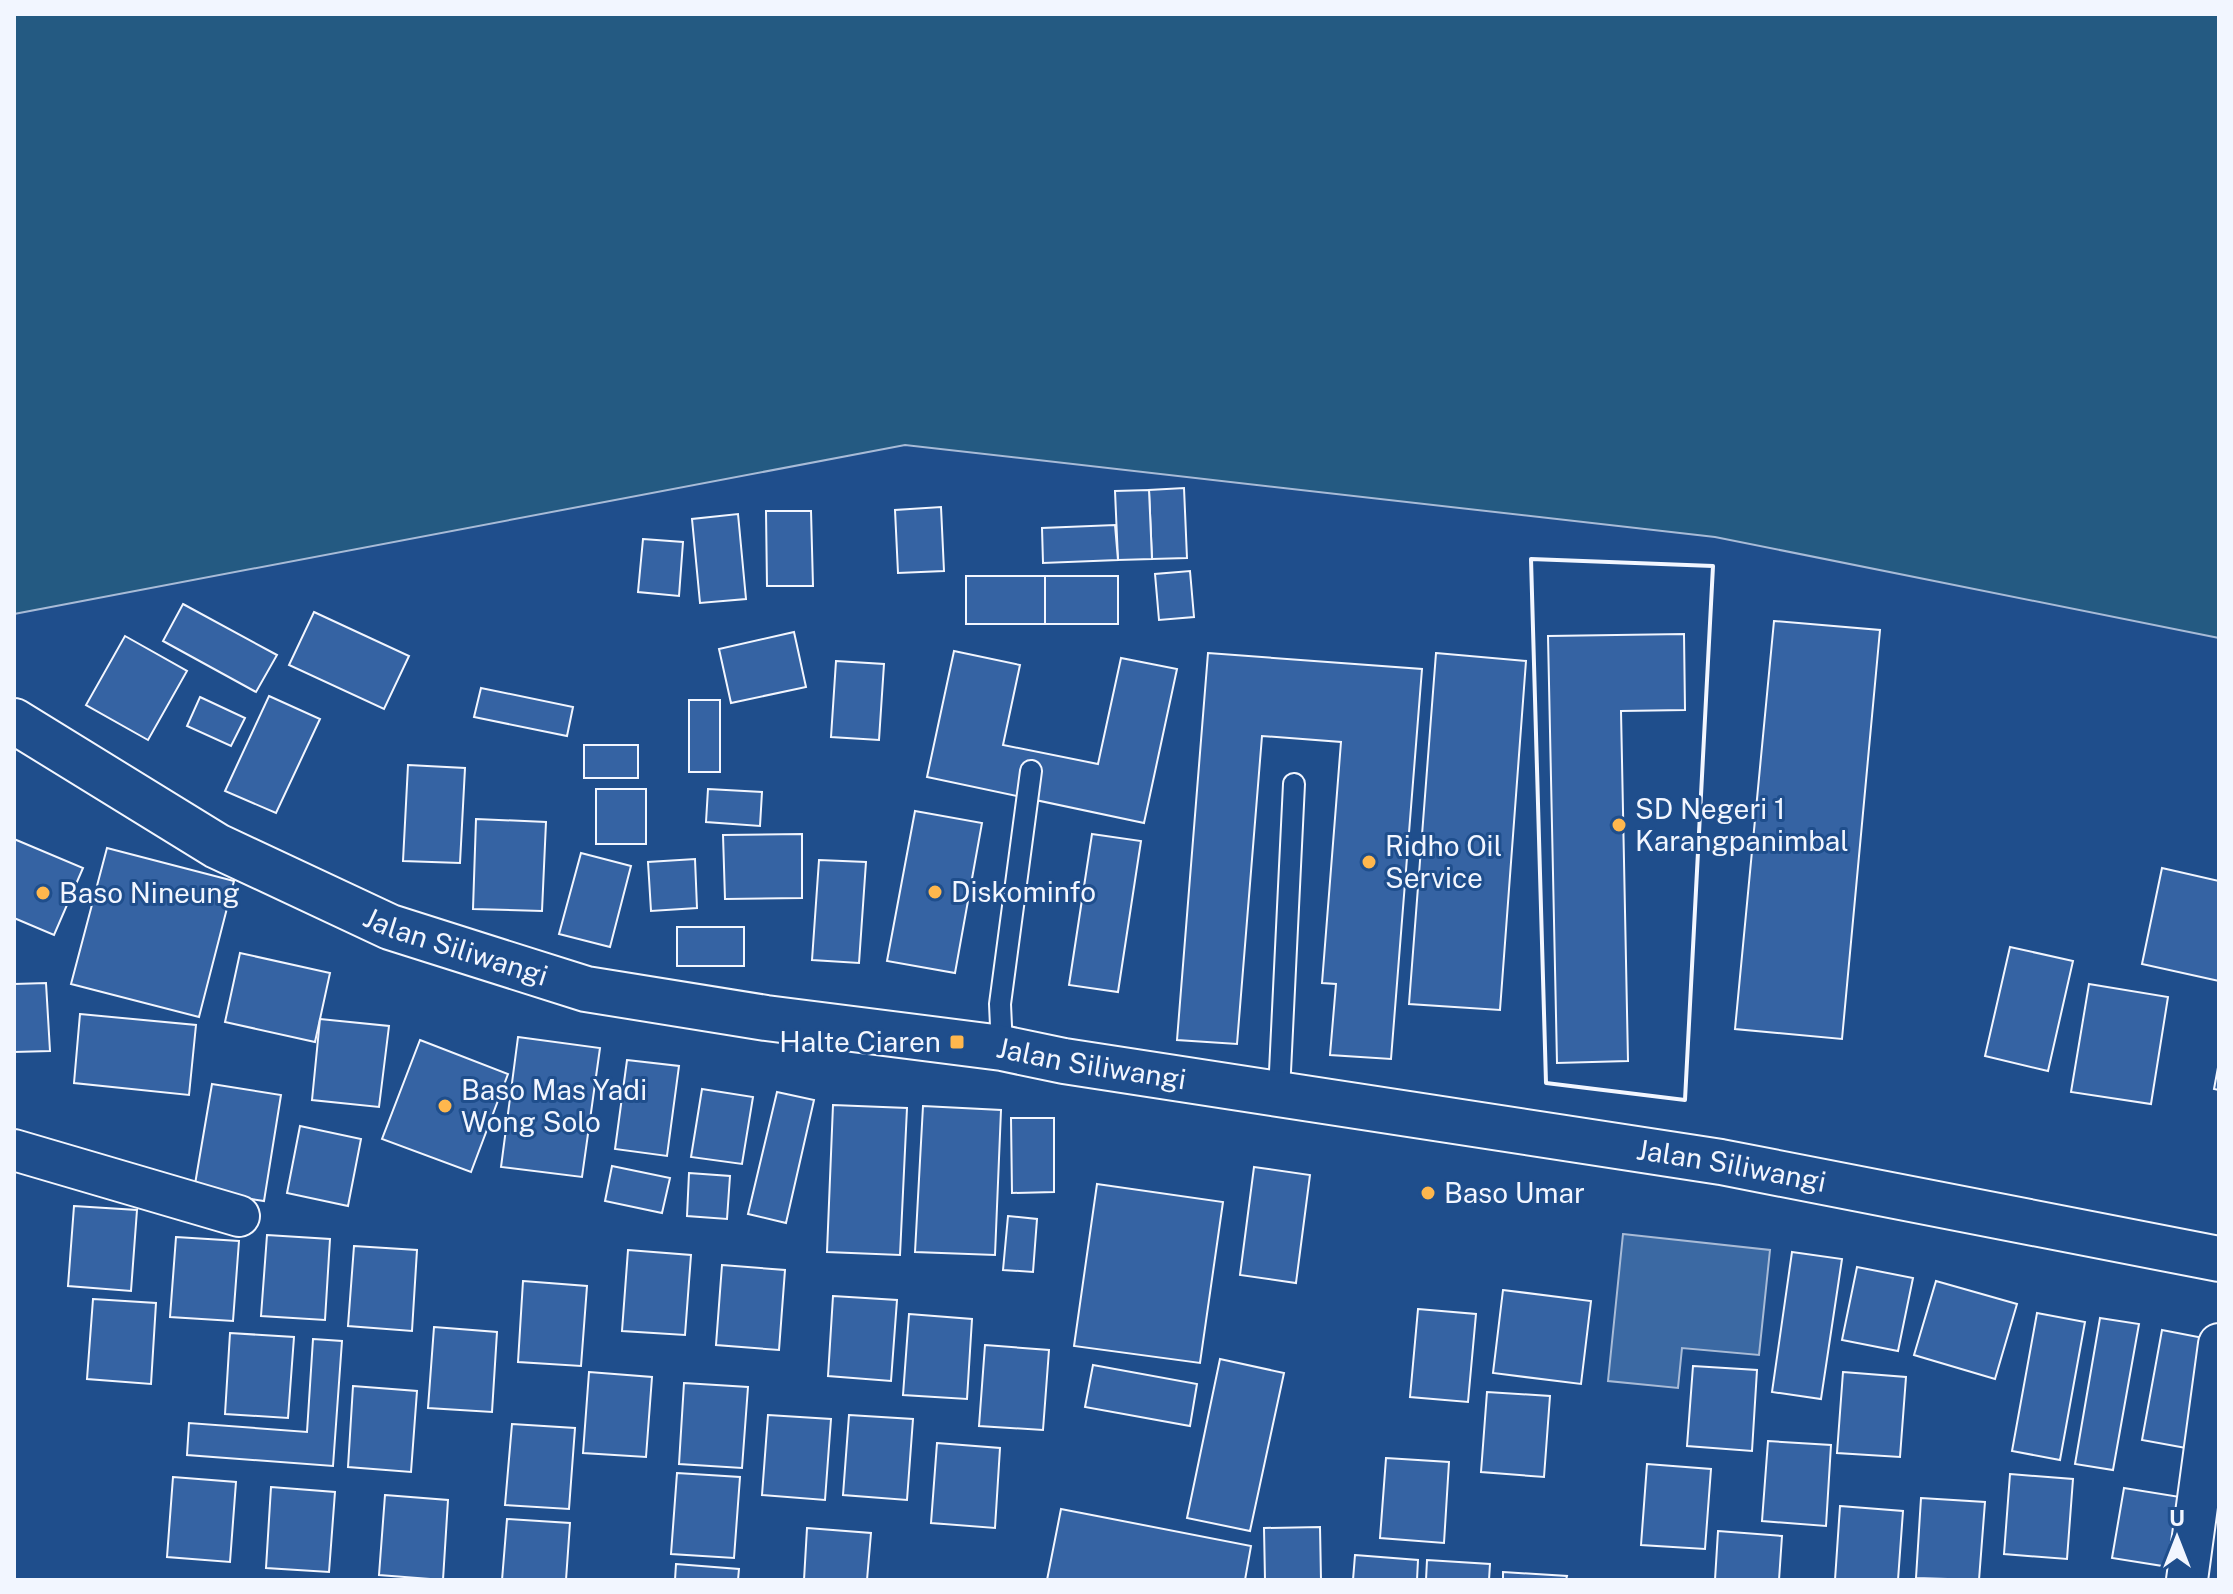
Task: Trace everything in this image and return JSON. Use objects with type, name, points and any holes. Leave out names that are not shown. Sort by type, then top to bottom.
[{"type":"highway","name":"Jalan Siliwangi","points":[[14,721],[217,846],[390,927],[586,989],[766,1018],[1002,1048],[1064,1061],[1721,1162],[2219,1259]]},
{"type":"street","points":[[14,1150],[239,1216]]},
{"type":"street","points":[[2187,1580],[2219,1344]]},
{"type":"lane","points":[[1002,1048],[1000,1004],[1031,771]]},
{"type":"lane","points":[[1279,1092],[1294,784]]},
{"type":"shaded area","points":[[14,14],[2219,14],[2219,638],[1715,537],[905,445],[14,614]]},
{"type":"shaded area","points":[[1623,1234],[1770,1250],[1759,1355],[1682,1348],[1678,1388],[1608,1381]]},
{"type":"building","points":[[1184,488],[1187,558],[1152,559],[1149,490]]},
{"type":"building","points":[[1149,490],[1152,559],[1118,560],[1115,491]]},
{"type":"building","points":[[941,507],[944,571],[898,573],[895,510]]},
{"type":"building","points":[[766,511],[811,511],[813,586],[767,586]]},
{"type":"building","points":[[738,514],[746,599],[700,603],[692,519]]},
{"type":"building","points":[[1115,525],[1118,560],[1043,563],[1042,528]]},
{"type":"building","points":[[643,539],[683,542],[679,596],[638,592]]},
{"type":"building","points":[[1190,571],[1194,617],[1159,620],[1155,574]]},
{"type":"building","points":[[966,576],[1045,576],[1045,624],[966,624]]},
{"type":"building","points":[[1045,576],[1118,576],[1118,624],[1045,624]]},
{"type":"building","points":[[183,604],[277,655],[256,692],[163,641]]},
{"type":"building","points":[[314,612],[409,656],[384,709],[289,665]]},
{"type":"building","points":[[1774,621],[1880,630],[1842,1039],[1735,1029]]},
{"type":"building","points":[[794,632],[806,687],[731,703],[719,649]]},
{"type":"building","points":[[1684,634],[1685,710],[1621,711],[1628,1061],[1557,1063],[1548,636]]},
{"type":"building","points":[[125,636],[187,671],[148,740],[86,705]]},
{"type":"building","points":[[954,651],[1020,665],[1003,745],[1098,764],[1121,658],[1177,669],[1144,823],[927,777]]},
{"type":"building","name":"Ridho Oil Service","points":[[1208,653],[1422,669],[1391,1059],[1330,1055],[1336,984],[1322,983],[1341,742],[1262,736],[1237,1044],[1177,1040]]},
{"type":"building","points":[[1436,653],[1526,661],[1500,1010],[1409,1004]]},
{"type":"building","points":[[836,661],[884,664],[879,740],[831,737]]},
{"type":"building","points":[[481,688],[573,707],[567,736],[474,717]]},
{"type":"building","points":[[269,696],[320,719],[276,813],[225,791]]},
{"type":"building","points":[[200,697],[245,718],[231,746],[187,726]]},
{"type":"building","points":[[689,700],[720,700],[720,772],[689,772]]},
{"type":"building","points":[[584,745],[638,745],[638,778],[584,778]]},
{"type":"building","points":[[408,765],[465,768],[460,863],[403,861]]},
{"type":"building","points":[[596,789],[646,789],[646,844],[596,844]]},
{"type":"building","points":[[708,789],[762,792],[760,826],[706,822]]},
{"type":"building","name":"Diskominfo","points":[[915,811],[982,823],[955,973],[887,961]]},
{"type":"building","points":[[476,819],[546,822],[542,911],[473,909]]},
{"type":"building","points":[[802,834],[802,898],[725,899],[723,835]]},
{"type":"building","points":[[1092,834],[1141,841],[1118,992],[1069,985]]},
{"type":"building","name":"Baso Nineung","points":[[14,839],[83,868],[54,935],[14,918]]},
{"type":"building","points":[[107,848],[234,881],[199,1017],[71,984]]},
{"type":"building","points":[[581,853],[631,866],[610,947],[559,934]]},
{"type":"building","points":[[695,859],[697,908],[651,911],[648,862]]},
{"type":"building","points":[[819,860],[866,862],[859,963],[812,960]]},
{"type":"building","points":[[2162,868],[2219,881],[2219,981],[2142,964]]},
{"type":"building","points":[[677,927],[744,927],[744,966],[677,966]]},
{"type":"building","points":[[2010,947],[2073,961],[2048,1071],[1985,1056]]},
{"type":"building","points":[[240,953],[330,973],[315,1042],[225,1022]]},
{"type":"building","points":[[46,983],[50,1051],[14,1052],[14,984]]},
{"type":"building","points":[[2089,984],[2168,997],[2151,1104],[2071,1092]]},
{"type":"building","points":[[80,1014],[196,1025],[189,1095],[74,1083]]},
{"type":"building","points":[[320,1019],[389,1026],[379,1107],[312,1100]]},
{"type":"building","points":[[518,1037],[600,1048],[582,1177],[501,1167]]},
{"type":"building","name":"Baso Mas Yadi Wong Solo","points":[[420,1040],[508,1074],[471,1172],[382,1139]]},
{"type":"building","points":[[627,1060],[679,1066],[667,1156],[615,1149]]},
{"type":"building","points":[[2219,1062],[2219,1090],[2214,1089]]},
{"type":"building","points":[[212,1084],[281,1095],[264,1201],[194,1190]]},
{"type":"building","points":[[702,1089],[753,1097],[742,1164],[691,1157]]},
{"type":"building","points":[[777,1092],[814,1100],[786,1223],[748,1214]]},
{"type":"building","points":[[833,1105],[907,1108],[900,1255],[827,1252]]},
{"type":"building","points":[[923,1106],[1001,1110],[995,1255],[915,1252]]},
{"type":"building","points":[[1011,1118],[1054,1118],[1054,1192],[1012,1193]]},
{"type":"building","points":[[300,1126],[361,1139],[348,1206],[287,1193]]},
{"type":"building","points":[[612,1166],[670,1178],[662,1213],[605,1201]]},
{"type":"building","points":[[1254,1167],[1310,1175],[1296,1283],[1240,1275]]},
{"type":"building","points":[[689,1173],[730,1176],[727,1219],[687,1216]]},
{"type":"building","points":[[1097,1184],[1223,1202],[1200,1363],[1074,1346]]},
{"type":"building","points":[[74,1206],[137,1210],[131,1291],[68,1286]]},
{"type":"building","points":[[1008,1216],[1037,1219],[1033,1272],[1003,1270]]},
{"type":"building","points":[[267,1235],[330,1239],[325,1320],[261,1316]]},
{"type":"building","points":[[176,1237],[239,1241],[233,1321],[170,1317]]},
{"type":"building","points":[[354,1246],[417,1250],[412,1331],[348,1326]]},
{"type":"building","points":[[628,1250],[691,1255],[685,1335],[622,1331]]},
{"type":"building","points":[[1792,1252],[1842,1259],[1821,1399],[1772,1392]]},
{"type":"building","points":[[722,1265],[785,1270],[779,1350],[716,1345]]},
{"type":"building","points":[[1857,1267],[1913,1278],[1898,1351],[1842,1340]]},
{"type":"building","points":[[523,1281],[587,1286],[581,1366],[518,1362]]},
{"type":"building","points":[[1936,1281],[2017,1304],[1995,1379],[1914,1355]]},
{"type":"building","points":[[1503,1290],[1591,1301],[1581,1384],[1493,1373]]},
{"type":"building","points":[[833,1296],[897,1300],[891,1381],[828,1376]]},
{"type":"building","points":[[93,1299],[156,1303],[151,1384],[87,1379]]},
{"type":"building","points":[[1418,1309],[1476,1314],[1468,1402],[1410,1397]]},
{"type":"building","points":[[2037,1313],[2085,1322],[2060,1460],[2012,1451]]},
{"type":"building","points":[[909,1314],[972,1319],[967,1399],[903,1395]]},
{"type":"building","points":[[2100,1318],[2139,1324],[2113,1470],[2075,1464]]},
{"type":"building","points":[[434,1327],[497,1332],[492,1412],[428,1408]]},
{"type":"building","points":[[2162,1330],[2219,1341],[2208,1452],[2142,1440]]},
{"type":"building","points":[[230,1333],[294,1337],[288,1418],[225,1414]]},
{"type":"building","points":[[313,1339],[342,1341],[333,1466],[187,1455],[189,1423],[307,1432]]},
{"type":"building","points":[[985,1345],[1049,1350],[1043,1430],[979,1426]]},
{"type":"building","points":[[1220,1359],[1284,1373],[1250,1531],[1187,1518]]},
{"type":"building","points":[[1093,1365],[1197,1384],[1190,1426],[1085,1407]]},
{"type":"building","points":[[1693,1366],[1757,1370],[1752,1451],[1687,1446]]},
{"type":"building","points":[[589,1372],[652,1377],[646,1457],[583,1453]]},
{"type":"building","points":[[1843,1372],[1906,1377],[1900,1457],[1837,1453]]},
{"type":"building","points":[[684,1383],[748,1387],[742,1468],[679,1464]]},
{"type":"building","points":[[353,1386],[417,1391],[411,1472],[348,1467]]},
{"type":"building","points":[[1487,1392],[1550,1396],[1544,1477],[1481,1472]]},
{"type":"building","points":[[768,1415],[831,1419],[825,1500],[762,1495]]},
{"type":"building","points":[[849,1415],[913,1419],[907,1500],[843,1495]]},
{"type":"building","points":[[512,1424],[575,1428],[569,1509],[505,1505]]},
{"type":"building","points":[[1768,1441],[1831,1445],[1826,1526],[1762,1521]]},
{"type":"building","points":[[937,1443],[1000,1448],[995,1528],[931,1523]]},
{"type":"building","points":[[1386,1458],[1449,1462],[1444,1543],[1380,1538]]},
{"type":"building","points":[[1647,1464],[1711,1469],[1705,1549],[1641,1545]]},
{"type":"building","points":[[677,1473],[740,1477],[734,1558],[671,1554]]},
{"type":"building","points":[[2010,1474],[2073,1479],[2067,1559],[2004,1554]]},
{"type":"building","points":[[173,1477],[236,1482],[230,1562],[167,1557]]},
{"type":"building","points":[[271,1487],[335,1492],[329,1572],[266,1568]]},
{"type":"building","points":[[2124,1488],[2180,1497],[2169,1567],[2112,1558]]},
{"type":"building","points":[[385,1495],[448,1500],[443,1580],[379,1575]]},
{"type":"building","points":[[1921,1498],[1985,1502],[1979,1580],[1916,1578]]},
{"type":"building","points":[[1840,1506],[1903,1511],[1898,1580],[1835,1580]]},
{"type":"building","points":[[1061,1509],[1251,1546],[1245,1580],[1047,1580]]},
{"type":"building","points":[[507,1519],[570,1523],[566,1580],[502,1580]]},
{"type":"building","points":[[1320,1527],[1321,1580],[1265,1580],[1264,1528]]},
{"type":"building","points":[[807,1528],[871,1533],[867,1580],[804,1580]]},
{"type":"building","points":[[1718,1531],[1782,1536],[1779,1580],[1715,1580]]},
{"type":"building","points":[[1355,1555],[1418,1560],[1417,1580],[1353,1580]]},
{"type":"building","points":[[1427,1560],[1490,1564],[1489,1580],[1426,1580]]},
{"type":"building","points":[[676,1564],[739,1569],[738,1580],[675,1580]]},
{"type":"building","points":[[1503,1572],[1567,1576],[1566,1580],[1503,1580]]},
{"type":"wall","points":[[1531,559],[1713,566],[1685,1100],[1546,1083],[1531,559]]},
{"type":"place","name":"SD Negeri 1 Karangpanimbal","points":[[1619,825]]},
{"type":"place","name":"Ridho Oil Service","points":[[1369,862]]},
{"type":"place","name":"Diskominfo","points":[[935,892]]},
{"type":"place","name":"Baso Nineung","points":[[43,893]]},
{"type":"place","name":"Halte Ciaren","points":[[957,1042]]},
{"type":"place","name":"Baso Mas Yadi Wong Solo","points":[[445,1106]]},
{"type":"place","name":"Baso Umar","points":[[1428,1193]]}]
